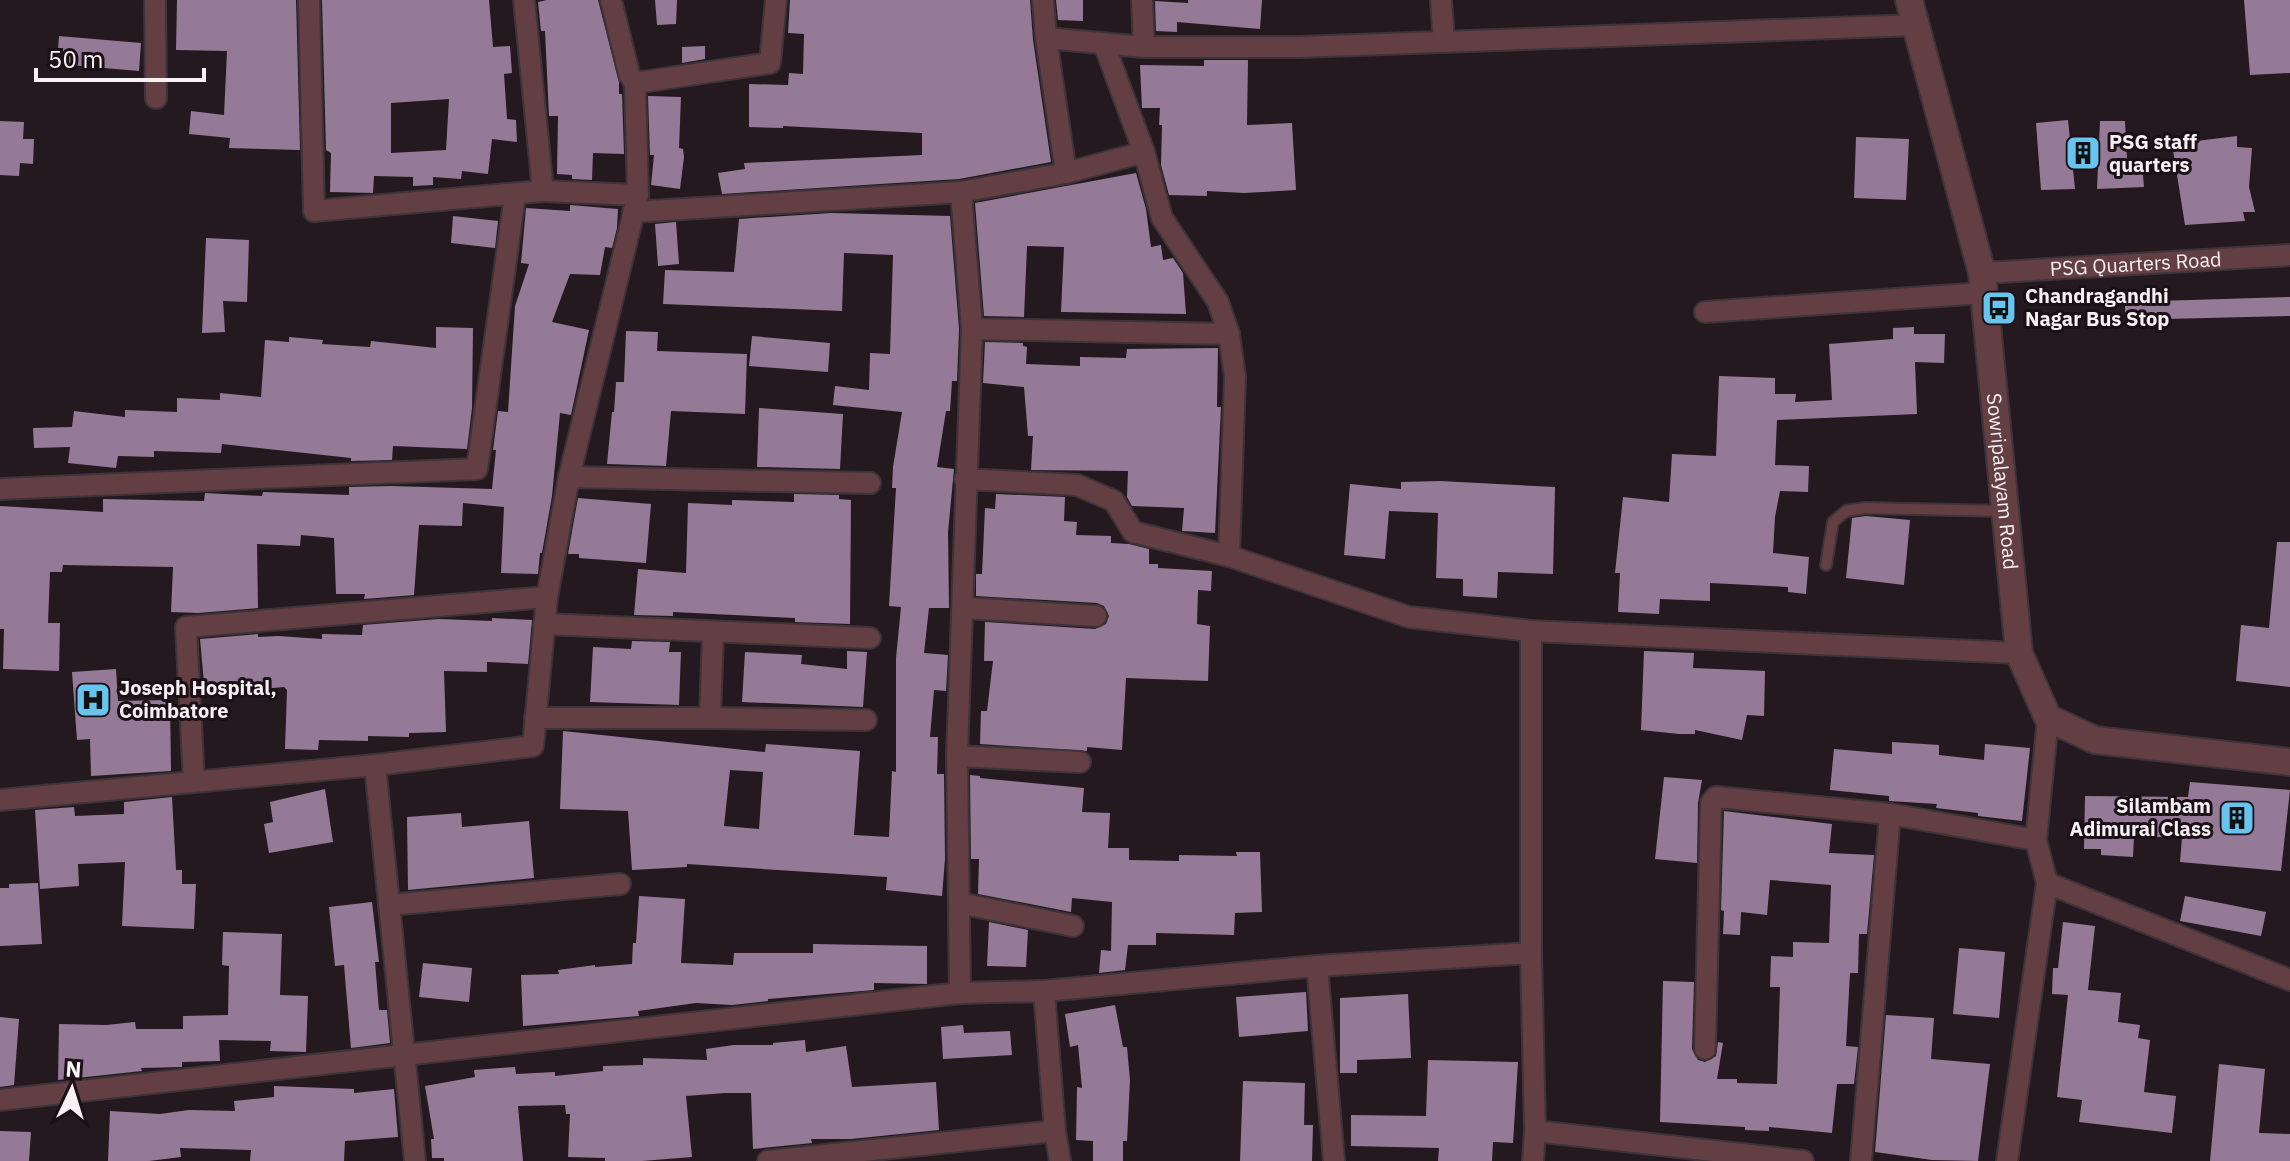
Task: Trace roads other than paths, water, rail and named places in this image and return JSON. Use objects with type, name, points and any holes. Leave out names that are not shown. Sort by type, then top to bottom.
[{"type":"street","points":[[155,0],[156,98]]},
{"type":"street","points":[[309,0],[314,211],[528,193],[636,204],[961,192],[1066,173],[1144,152]]},
{"type":"street","points":[[0,489],[477,469],[528,193],[524,0]]},
{"type":"street","points":[[0,800],[375,765],[533,746],[547,597],[569,477],[636,204],[635,83],[629,74],[611,0]]},
{"type":"street","points":[[635,83],[770,63],[776,0]]},
{"type":"street","points":[[1043,0],[1066,173]]},
{"type":"street","points":[[1142,0],[1144,47]]},
{"type":"street","points":[[1441,0],[1444,42]]},
{"type":"street","points":[[1046,38],[1144,47],[1444,42],[1913,12]]},
{"type":"street","name":"Sowripalayam Road","points":[[1913,12],[1983,283],[2019,653],[2048,718]]},
{"type":"street","points":[[1104,44],[1144,152],[1162,218],[1218,302],[1229,334],[1235,377],[1229,556]]},
{"type":"street","points":[[960,993],[957,756],[972,329],[961,192]]},
{"type":"street","name":"PSG Quarters Road","points":[[1705,312],[2290,255]]},
{"type":"street","points":[[972,329],[1229,334]]},
{"type":"street","points":[[569,477],[870,483]]},
{"type":"street","points":[[965,479],[1077,485],[1114,501],[1133,532],[1229,556],[1409,617],[1531,631],[2019,653]]},
{"type":"street","points":[[194,782],[186,627],[547,597]]},
{"type":"street","points":[[963,608],[1096,616]]},
{"type":"street","points":[[544,624],[870,638]]},
{"type":"street","points":[[1531,631],[1533,1161]]},
{"type":"street","points":[[710,718],[713,633]]},
{"type":"street","points":[[535,718],[866,720]]},
{"type":"street","points":[[2007,1161],[2047,883],[2036,840],[2048,718],[2095,740],[2290,762]]},
{"type":"street","points":[[957,756],[1080,762]]},
{"type":"street","points":[[375,765],[415,1161]]},
{"type":"street","points":[[1705,1049],[1711,803],[1716,797],[1890,814],[2036,840]]},
{"type":"street","points":[[1861,1161],[1890,814]]},
{"type":"street","points":[[2047,883],[2290,980]]},
{"type":"street","points":[[389,905],[620,884]]},
{"type":"street","points":[[959,903],[1073,926]]},
{"type":"street","points":[[0,1100],[960,993],[1044,991],[1317,966],[1531,953]]},
{"type":"street","points":[[1317,966],[1334,1161]]},
{"type":"street","points":[[1044,991],[1060,1161]]},
{"type":"street","points":[[768,1161],[1055,1131]]},
{"type":"street","points":[[1535,1131],[1803,1161]]},
{"type":"lane","points":[[1826,565],[1833,522],[1846,511],[1887,508],[2006,512]]},
{"type":"place","name":"PSG staff quarters","points":[[2083,153]]},
{"type":"place","name":"Chandragandhi Nagar Bus Stop","points":[[1999,308]]},
{"type":"place","name":"Joseph Hospital, Coimbatore","points":[[93,700]]},
{"type":"place","name":"Silambam Adimurai Class","points":[[2237,818]]}]
